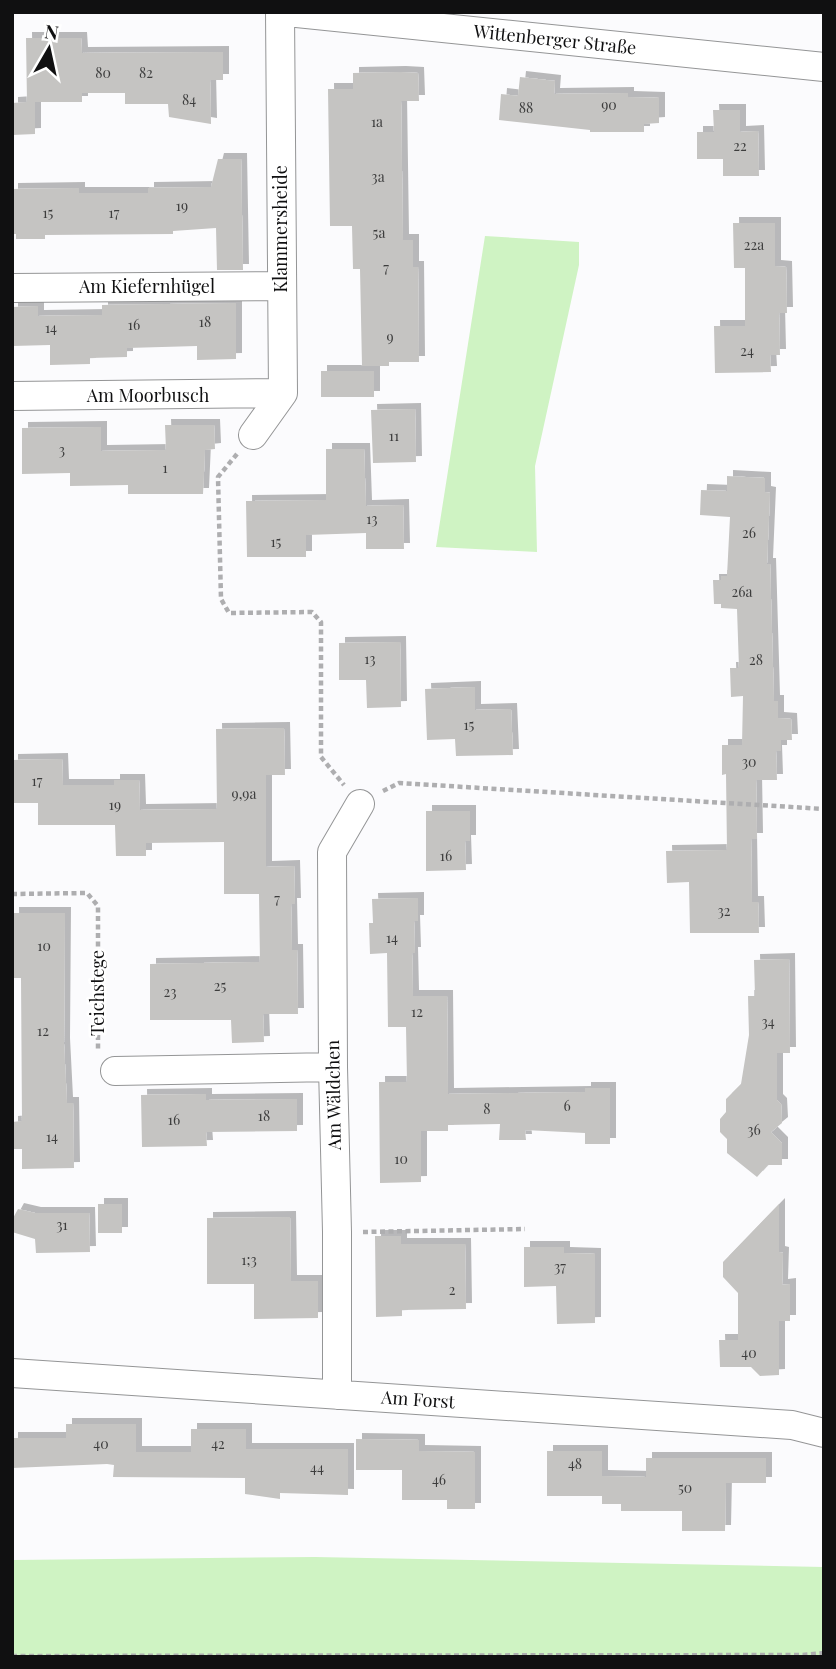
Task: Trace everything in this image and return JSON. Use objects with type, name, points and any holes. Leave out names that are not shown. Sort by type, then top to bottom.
[{"type":"street","name":"Klammersheide","points":[[279,12],[283,393]]},
{"type":"street","name":"Wittenberger Straße","points":[[287,12],[824,67]]},
{"type":"street","name":"Am Kiefernhügel","points":[[12,288],[282,286]]},
{"type":"street","name":"Am Moorbusch","points":[[12,396],[283,393]]},
{"type":"street","points":[[253,435],[283,393]]},
{"type":"street","name":"Am Wäldchen","points":[[337,1395],[332,852],[360,804]]},
{"type":"street","points":[[115,1071],[333,1067]]},
{"type":"street","name":"Am Forst","points":[[12,1373],[792,1425],[824,1433]]},
{"type":"path","points":[[253,435],[218,477],[221,599],[229,613],[312,612],[321,622],[321,757],[360,804],[399,783],[824,809]]},
{"type":"path","name":"Teichstege","points":[[12,894],[87,893],[98,906],[98,1057],[115,1071]]},
{"type":"path","points":[[337,1232],[525,1228]]},
{"type":"path","points":[[12,1656],[803,1656],[824,1653]]},
{"type":"green space","points":[[485,236],[579,242],[579,265],[535,466],[537,552],[436,547]]},
{"type":"green space","points":[[315,1557],[824,1567],[824,1657],[12,1657],[12,1560]]},
{"type":"building","points":[[26,38],[81,38],[82,53],[223,52],[223,80],[210,80],[211,124],[169,117],[168,104],[125,104],[125,93],[82,93],[82,102],[35,102],[35,134],[12,135],[12,103],[27,102]]},
{"type":"building","points":[[353,73],[418,73],[419,101],[401,101],[403,240],[413,240],[413,267],[418,267],[419,362],[389,362],[389,366],[362,366],[360,269],[353,269],[352,226],[330,226],[328,89],[353,89]]},
{"type":"building","points":[[520,77],[555,81],[554,94],[628,93],[628,97],[659,98],[659,123],[644,124],[644,132],[590,132],[499,120],[501,94],[518,96]]},
{"type":"building","points":[[713,110],[740,110],[740,132],[758,131],[759,176],[723,176],[723,159],[697,159],[697,132],[714,132]]},
{"type":"building","points":[[218,159],[241,159],[243,270],[217,270],[216,228],[173,231],[173,234],[45,235],[45,239],[16,239],[16,234],[12,234],[12,189],[79,188],[79,193],[148,193],[148,188],[211,187]]},
{"type":"building","points":[[733,223],[775,223],[775,266],[786,267],[787,313],[779,313],[780,355],[770,355],[771,372],[715,373],[714,326],[745,326],[745,268],[734,268]]},
{"type":"building","points":[[236,303],[236,359],[197,360],[197,346],[127,348],[127,357],[90,358],[90,364],[50,365],[50,345],[12,346],[12,307],[38,306],[38,316],[102,315],[102,305]]},
{"type":"building","points":[[321,371],[374,371],[374,397],[321,397]]},
{"type":"building","points":[[415,409],[416,462],[373,463],[371,410]]},
{"type":"building","points":[[165,425],[214,425],[215,449],[205,450],[203,494],[128,494],[128,485],[70,486],[70,473],[22,474],[22,428],[101,427],[101,451],[166,450]]},
{"type":"building","points":[[326,449],[364,449],[366,506],[403,505],[404,549],[366,549],[366,533],[306,535],[306,557],[247,557],[246,501],[326,500]]},
{"type":"building","points":[[727,476],[765,478],[765,492],[770,493],[767,564],[770,564],[774,701],[778,701],[778,718],[791,719],[792,740],[781,740],[781,751],[776,751],[777,780],[756,780],[757,839],[751,839],[752,902],[758,902],[759,933],[690,933],[689,882],[667,883],[666,851],[727,850],[726,774],[722,775],[722,745],[742,745],[743,696],[731,697],[730,668],[739,668],[737,609],[721,608],[721,604],[714,604],[713,580],[721,580],[721,576],[727,576],[730,517],[700,515],[701,490],[727,491]]},
{"type":"building","points":[[400,642],[401,707],[367,708],[366,680],[339,680],[339,643]]},
{"type":"building","points":[[475,687],[475,710],[511,709],[513,755],[456,756],[455,739],[427,740],[425,689]]},
{"type":"building","points":[[284,728],[285,775],[266,775],[266,867],[294,866],[292,950],[297,950],[298,1014],[263,1014],[264,1042],[232,1043],[231,1020],[150,1020],[150,964],[260,962],[259,894],[224,894],[224,842],[146,843],[146,856],[116,856],[115,825],[38,825],[38,803],[12,803],[12,760],[62,759],[63,785],[114,785],[114,780],[139,780],[140,810],[217,809],[216,729]]},
{"type":"building","points":[[426,811],[470,811],[470,841],[465,841],[466,870],[426,871]]},
{"type":"building","points":[[418,898],[418,921],[414,921],[415,953],[412,953],[413,996],[447,996],[448,1094],[585,1092],[585,1088],[610,1088],[610,1144],[585,1144],[585,1133],[525,1130],[526,1140],[499,1140],[500,1124],[448,1125],[448,1131],[421,1131],[421,1182],[380,1183],[379,1082],[407,1082],[406,1027],[388,1027],[387,953],[370,954],[369,923],[373,923],[372,899]]},
{"type":"building","points":[[13,913],[65,913],[64,1044],[67,1103],[73,1103],[74,1168],[22,1169],[22,1149],[12,1149],[12,1122],[22,1121],[21,978],[14,978]]},
{"type":"building","points":[[789,959],[790,1053],[777,1053],[777,1100],[781,1104],[782,1123],[771,1132],[782,1143],[782,1165],[768,1165],[757,1177],[727,1153],[727,1139],[720,1132],[720,1119],[726,1112],[726,1099],[741,1084],[749,1035],[748,996],[755,996],[754,960]]},
{"type":"building","points":[[206,1094],[206,1100],[297,1099],[297,1131],[206,1132],[207,1146],[142,1147],[141,1095]]},
{"type":"building","points":[[98,1204],[122,1204],[122,1233],[98,1233]]},
{"type":"building","points":[[779,1204],[779,1252],[783,1253],[782,1285],[790,1284],[790,1321],[779,1321],[779,1375],[760,1376],[751,1367],[720,1367],[719,1340],[738,1340],[738,1293],[723,1277],[723,1262]]},
{"type":"building","points":[[18,1209],[35,1213],[89,1213],[90,1252],[36,1253],[35,1239],[12,1232],[12,1220]]},
{"type":"building","points":[[290,1217],[291,1281],[318,1281],[318,1318],[254,1319],[254,1284],[207,1284],[207,1218]]},
{"type":"building","points":[[375,1236],[401,1236],[401,1244],[465,1244],[466,1309],[402,1310],[402,1316],[376,1317]]},
{"type":"building","points":[[524,1247],[564,1247],[564,1253],[595,1254],[595,1323],[557,1324],[556,1286],[524,1287]]},
{"type":"building","points":[[66,1424],[136,1424],[136,1452],[191,1452],[191,1429],[246,1429],[246,1449],[348,1449],[348,1495],[280,1493],[280,1499],[245,1494],[245,1478],[113,1477],[114,1465],[107,1464],[12,1468],[12,1438],[66,1438]]},
{"type":"building","points":[[356,1439],[419,1440],[419,1451],[475,1452],[475,1509],[447,1509],[447,1500],[402,1500],[402,1470],[356,1470]]},
{"type":"building","points":[[547,1451],[602,1451],[602,1476],[646,1477],[646,1458],[766,1458],[766,1483],[726,1483],[725,1531],[682,1531],[682,1511],[621,1511],[621,1504],[602,1504],[602,1496],[547,1496]]}]
